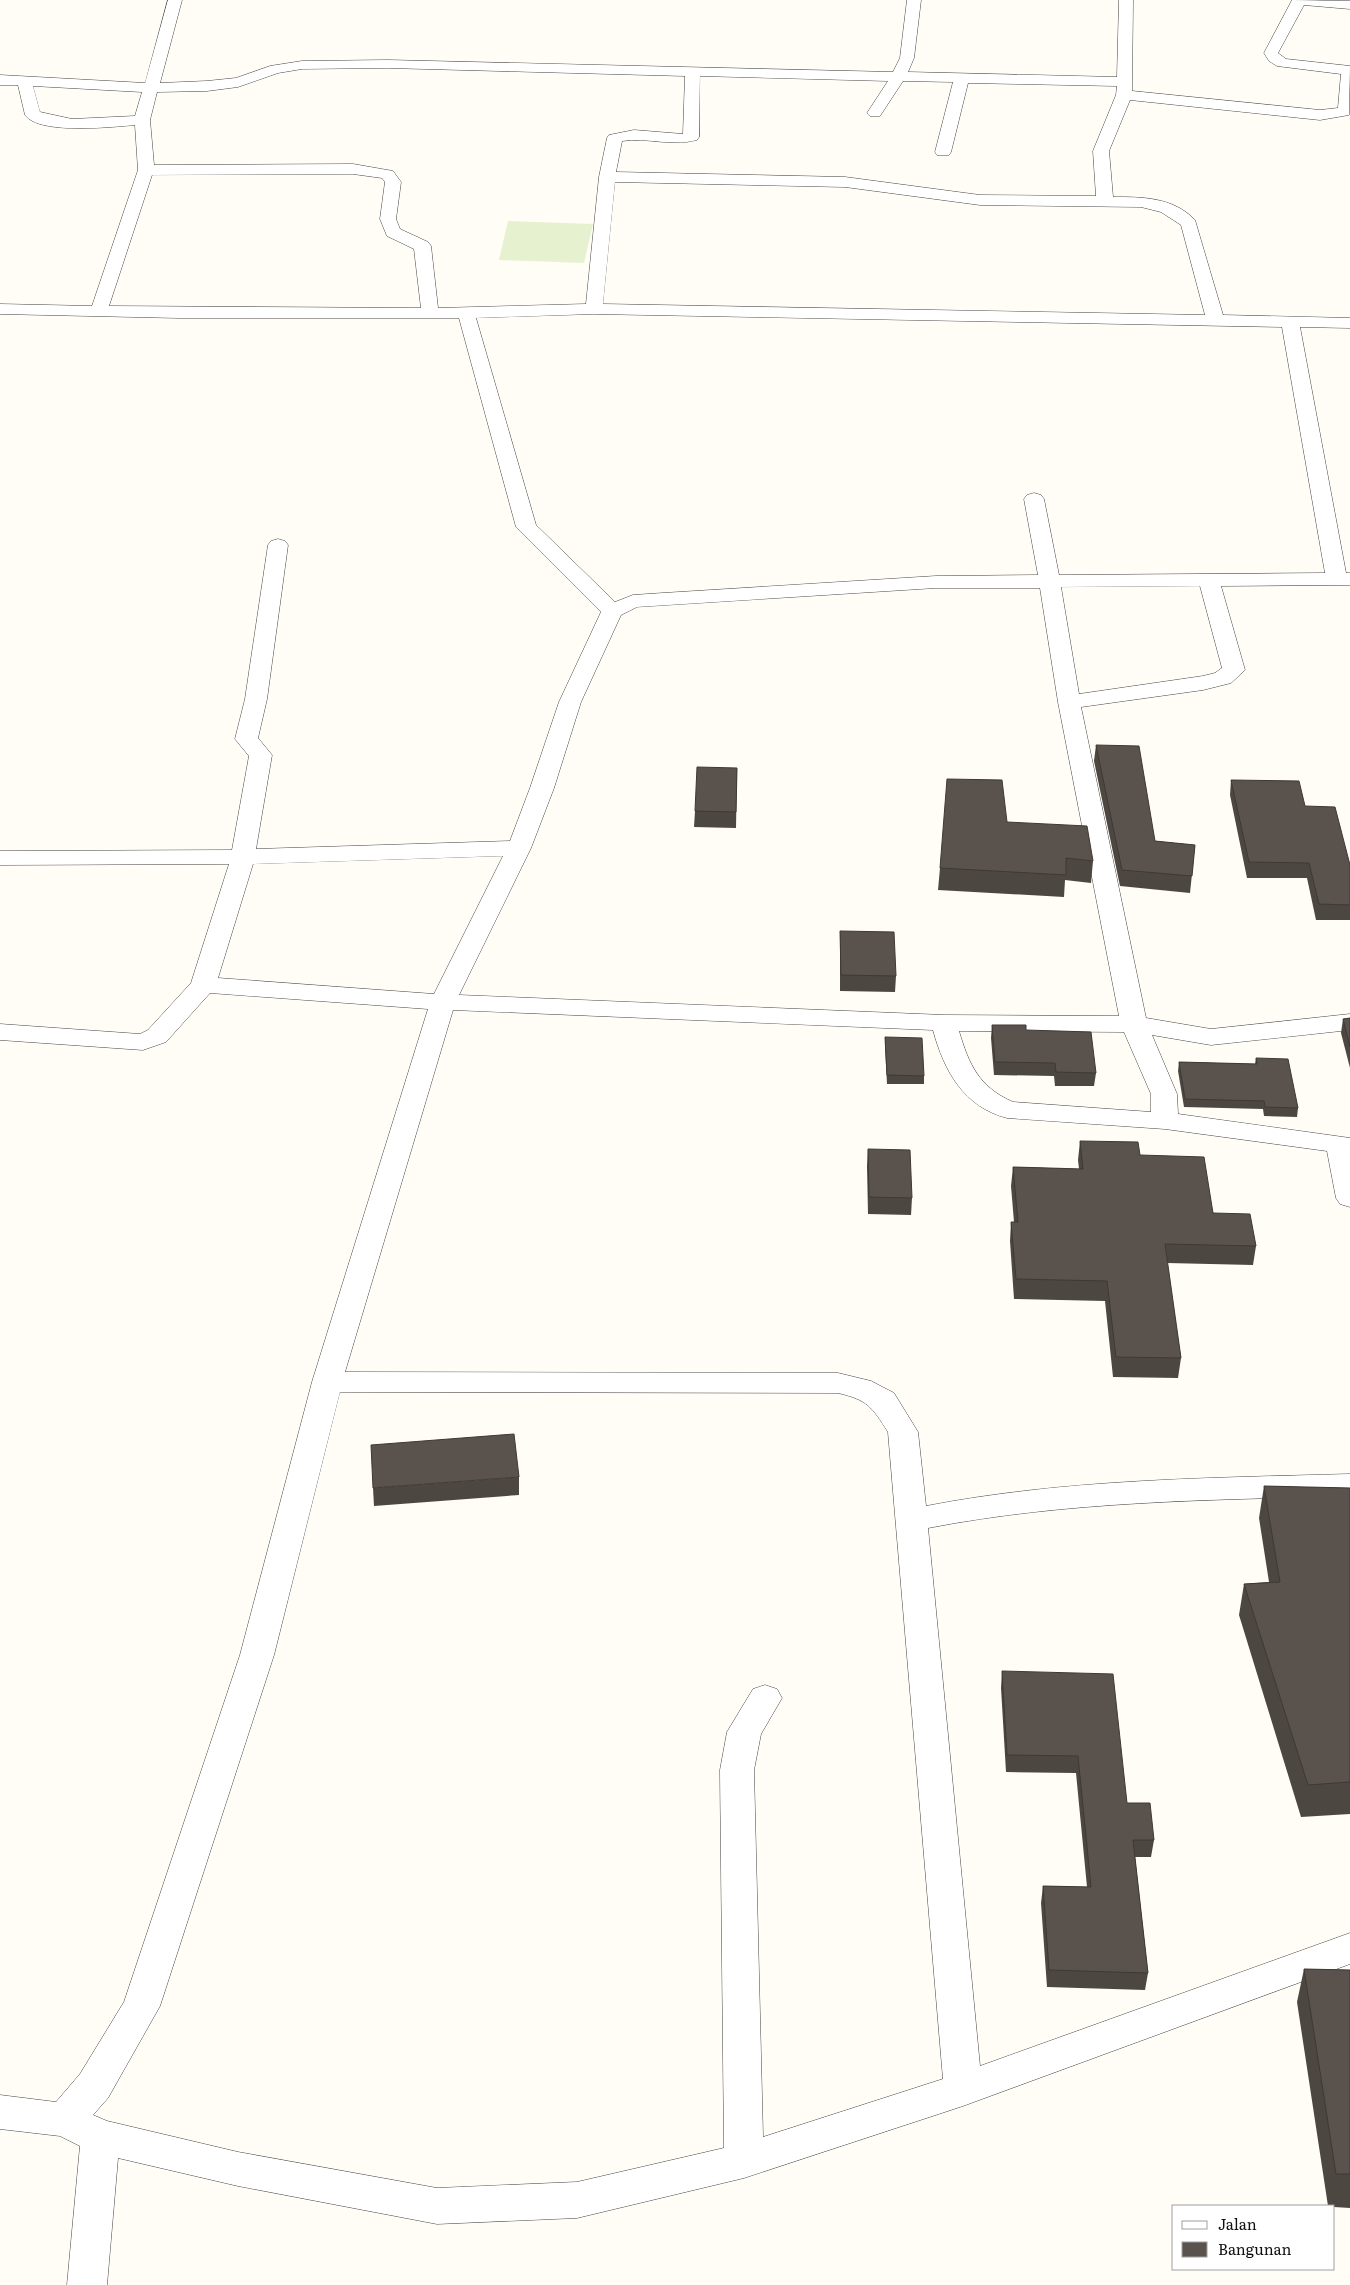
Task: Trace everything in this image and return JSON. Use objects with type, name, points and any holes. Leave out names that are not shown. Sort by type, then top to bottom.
[{"type":"street","points":[[99,310],[146,170],[142,120],[149,88],[175,0]]},
{"type":"street","points":[[875,113],[899,76],[907,58],[914,0]]},
{"type":"street","points":[[1104,202],[1101,151],[1124,89],[1126,0]]},
{"type":"street","points":[[0,80],[149,88],[207,86],[238,82],[275,69],[302,65],[388,64],[962,77],[1124,89],[1320,115],[1344,112],[1350,70],[1282,63],[1274,58],[1271,53],[1299,0],[1350,5]]},
{"type":"street","points":[[594,309],[607,177],[615,138],[632,135],[678,139],[691,137],[693,70]]},
{"type":"street","points":[[943,152],[962,77]]},
{"type":"street","points":[[24,81],[33,115],[44,120],[78,123],[142,120]]},
{"type":"street","points":[[146,170],[325,168],[370,170],[387,174],[393,182],[388,219],[393,232],[422,246],[430,312]]},
{"type":"street","points":[[607,177],[845,182],[980,200],[1141,202],[1162,205],[1182,215],[1189,224],[1199,254],[1216,320]]},
{"type":"street","points":[[0,309],[179,313],[466,313],[594,309],[1350,323]]},
{"type":"street","points":[[466,313],[526,527],[612,611]]},
{"type":"street","points":[[65,2120],[94,2086],[141,2006],[256,1655],[327,1382],[443,1002],[519,848],[542,788],[570,702],[612,611],[633,601],[762,591],[936,582],[1343,579],[1290,322]]},
{"type":"street","points":[[1034,499],[1050,582],[1069,702],[1134,1024],[1164,1094],[1165,1121]]},
{"type":"street","points":[[0,1032],[143,1042],[157,1036],[202,984],[243,857],[261,755],[246,740],[256,699],[278,545]]},
{"type":"street","points":[[1069,702],[1203,683],[1223,678],[1234,670],[1209,580]]},
{"type":"street","points":[[0,858],[243,857],[519,848]]},
{"type":"street","points":[[202,984],[443,1002],[944,1023],[1134,1024],[1211,1037],[1350,1022]]},
{"type":"street","points":[[944,1023],[948,1041],[970,1082],[985,1099],[1007,1110],[1165,1121],[1345,1144],[1350,1198]]},
{"type":"street","points":[[327,1382],[838,1383],[860,1388],[883,1400],[903,1432],[963,2089]]},
{"type":"street","points":[[911,1520],[975,1507],[1090,1495],[1350,1486]]},
{"type":"street","points":[[744,2160],[737,1770],[744,1732],[765,1698]]},
{"type":"street","points":[[0,2112],[65,2120],[100,2137],[238,2168],[437,2206],[577,2200],[744,2160],[963,2089],[1350,1948]]},
{"type":"street","points":[[87,2285],[100,2137]]},
{"type":"green space","points":[[508,221],[593,224],[584,263],[499,260]]},
{"type":"building","points":[[1096,745],[1139,746],[1155,841],[1195,845],[1192,876],[1122,870]]},
{"type":"building","points":[[697,767],[737,768],[736,812],[695,811]]},
{"type":"building","points":[[947,779],[1002,780],[1007,822],[1087,826],[1093,861],[1066,858],[1066,875],[940,868]]},
{"type":"building","points":[[1231,780],[1299,781],[1305,806],[1335,807],[1350,865],[1350,905],[1319,904],[1309,863],[1249,862]]},
{"type":"building","points":[[840,931],[894,932],[896,976],[841,975]]},
{"type":"building","points":[[1350,1018],[1350,1047],[1343,1019]]},
{"type":"building","points":[[992,1025],[1026,1025],[1026,1030],[1091,1032],[1096,1073],[1056,1072],[1055,1063],[995,1062]]},
{"type":"building","points":[[885,1037],[922,1038],[924,1076],[887,1075]]},
{"type":"building","points":[[1256,1058],[1288,1059],[1298,1108],[1265,1107],[1264,1101],[1185,1099],[1179,1062],[1257,1064]]},
{"type":"building","points":[[1080,1141],[1138,1142],[1140,1155],[1204,1157],[1213,1213],[1250,1214],[1256,1246],[1165,1244],[1181,1358],[1116,1357],[1107,1281],[1016,1279],[1011,1222],[1018,1222],[1013,1167],[1083,1169]]},
{"type":"building","points":[[868,1149],[910,1150],[912,1198],[869,1197]]},
{"type":"building","points":[[514,1434],[519,1477],[373,1488],[371,1445]]},
{"type":"building","points":[[1264,1486],[1350,1488],[1350,1782],[1308,1785],[1244,1584],[1280,1582]]},
{"type":"building","points":[[1002,1671],[1113,1674],[1127,1803],[1150,1803],[1154,1840],[1133,1840],[1148,1973],[1049,1970],[1043,1886],[1091,1887],[1078,1756],[1007,1755]]},
{"type":"building","points":[[1304,1969],[1350,1970],[1350,2174],[1336,2174]]}]
